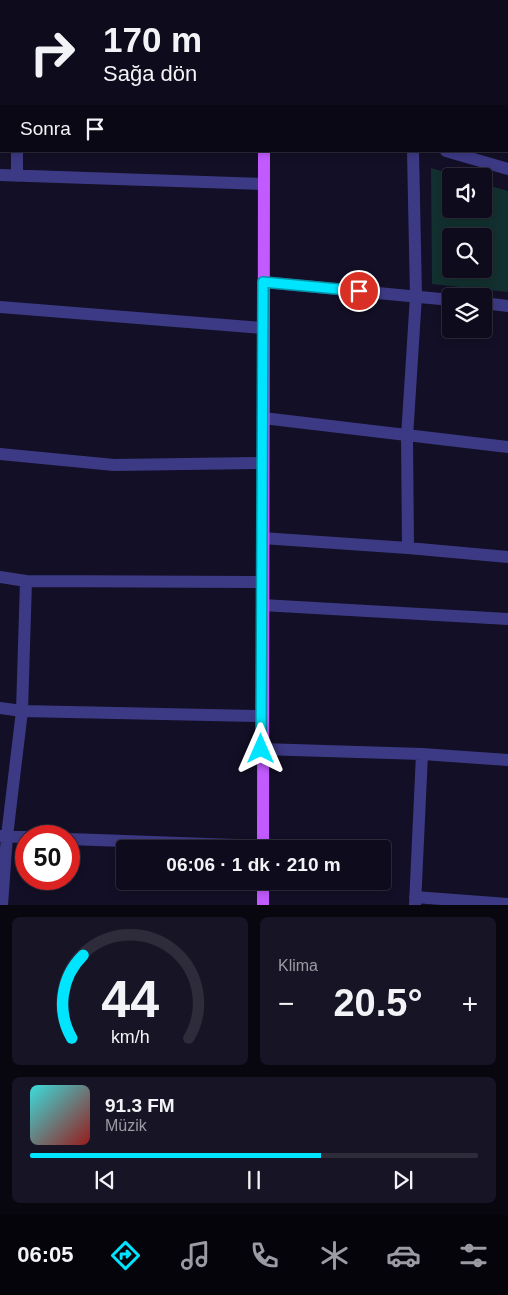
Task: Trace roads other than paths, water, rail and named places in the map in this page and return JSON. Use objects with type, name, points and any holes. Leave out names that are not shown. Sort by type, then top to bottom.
[{"type":"main road","points":[[263,840],[261,716],[264,152]]},
{"type":"main road","points":[[263,890],[263,905]]},
{"type":"street","points":[[17,152],[17,176]]},
{"type":"street","points":[[408,548],[407,437],[416,296],[413,152]]},
{"type":"street","points":[[449,152],[508,169]]},
{"type":"street","points":[[0,175],[264,184]]},
{"type":"street","points":[[263,282],[442,299]]},
{"type":"street","points":[[492,305],[508,306]]},
{"type":"street","points":[[0,308],[263,328]]},
{"type":"street","points":[[263,418],[407,437],[508,447]]},
{"type":"street","points":[[0,454],[114,465],[263,463]]},
{"type":"street","points":[[262,538],[508,557]]},
{"type":"street","points":[[0,577],[26,581],[262,582]]},
{"type":"street","points":[[2,905],[4,836],[22,711],[26,581]]},
{"type":"street","points":[[262,605],[508,619]]},
{"type":"street","points":[[0,708],[22,711],[261,716]]},
{"type":"street","points":[[261,749],[422,754],[508,760]]},
{"type":"street","points":[[422,754],[415,901],[508,904]]},
{"type":"street","points":[[80,840],[116,841]]}]
